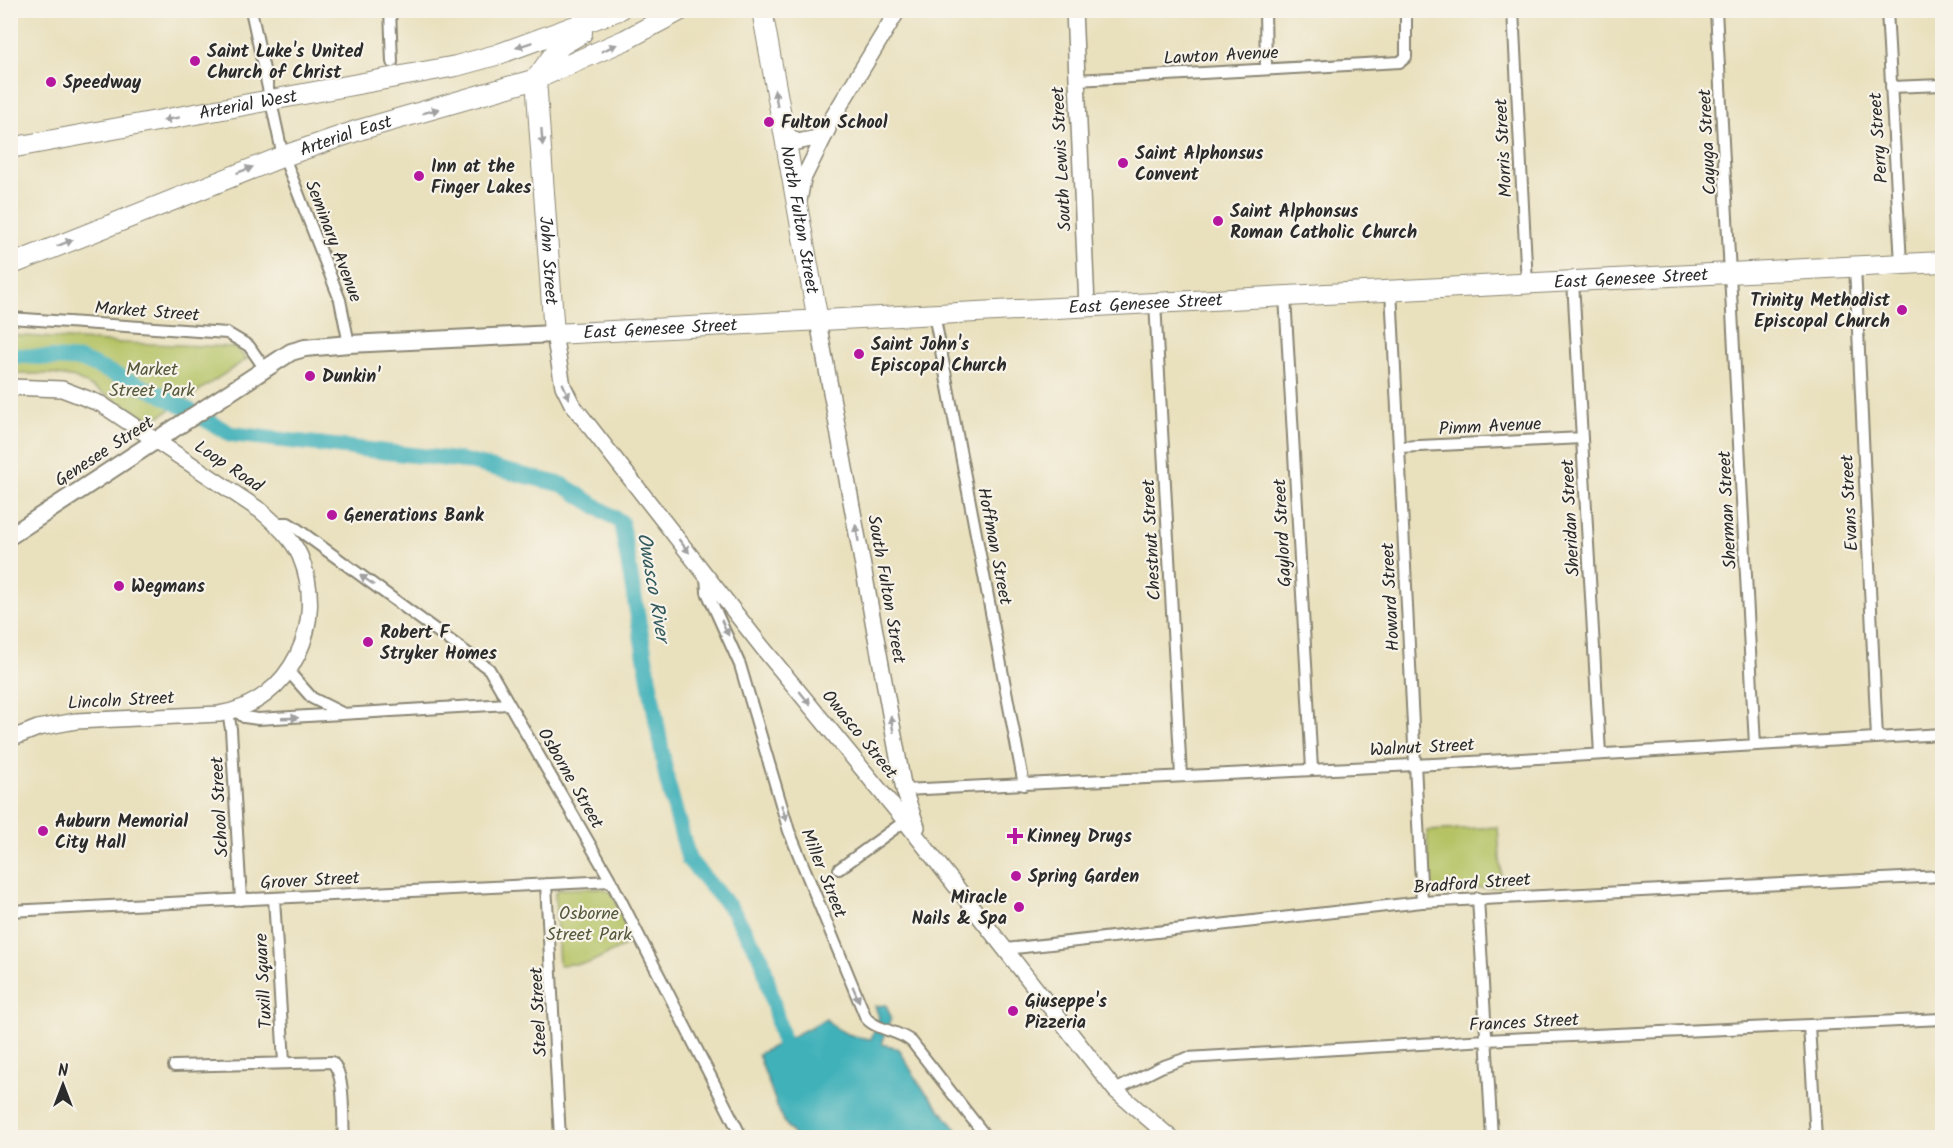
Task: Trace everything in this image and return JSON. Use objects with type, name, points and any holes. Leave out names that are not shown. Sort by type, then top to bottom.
[{"type":"highway","name":"Arterial West","points":[[10,148],[456,66],[595,21],[619,10]]},
{"type":"highway","name":"Arterial East","points":[[10,265],[284,156],[359,130],[536,79],[625,40],[681,10]]},
{"type":"highway","name":"North Fulton Street","points":[[762,10],[818,321]]},
{"type":"highway","points":[[536,79],[560,46],[585,31],[595,21]]},
{"type":"highway","name":"John Street","points":[[536,79],[545,173],[554,334]]},
{"type":"highway","name":"East Genesee Street","points":[[554,334],[1942,262]]},
{"type":"main road","points":[[798,218],[803,179],[832,121],[898,10]]},
{"type":"main road","name":"South Lewis Street","points":[[1074,10],[1087,306]]},
{"type":"main road","points":[[782,130],[797,142],[806,142],[816,138],[832,121]]},
{"type":"main road","name":"South Fulton Street","points":[[818,321],[904,790],[910,812],[934,859]]},
{"type":"main road","name":"East Genesee Street","points":[[349,344],[554,334]]},
{"type":"main road","name":"Owasco Street","points":[[554,334],[563,386],[572,404],[905,821],[1115,1090],[1171,1137]]},
{"type":"main road","name":"Genesee Street","points":[[10,536],[291,352],[305,348],[349,344]]},
{"type":"main road","name":"Loop Road","points":[[10,387],[37,386],[82,395],[114,411],[275,523],[300,556],[310,598],[305,639],[289,672]]},
{"type":"main road","name":"Lincoln Street","points":[[10,739],[56,724],[232,711],[266,693],[289,672]]},
{"type":"main road","points":[[888,800],[904,790]]},
{"type":"street","name":"Seminary Avenue","points":[[251,10],[284,156],[340,300],[349,344]]},
{"type":"street","points":[[390,10],[392,62]]},
{"type":"street","points":[[1265,10],[1266,69]]},
{"type":"street","name":"Lawton Avenue","points":[[1077,80],[1400,62],[1406,57],[1406,10]]},
{"type":"street","name":"Morris Street","points":[[1513,10],[1527,284]]},
{"type":"street","name":"Cayuga Street","points":[[1716,10],[1730,273]]},
{"type":"street","name":"Perry Street","points":[[1887,10],[1901,264]]},
{"type":"street","points":[[1891,87],[1942,85]]},
{"type":"street","name":"Evans Street","points":[[1855,267],[1877,738]]},
{"type":"street","name":"Sherman Street","points":[[1730,273],[1755,745]]},
{"type":"street","name":"Sheridan Street","points":[[1573,281],[1600,754]]},
{"type":"street","name":"Howard Street","points":[[1391,290],[1422,902]]},
{"type":"street","name":"Gaylord Street","points":[[1285,296],[1312,769]]},
{"type":"street","name":"Chestnut Street","points":[[1155,302],[1181,776]]},
{"type":"street","name":"Hoffman Street","points":[[934,314],[1024,785]]},
{"type":"street","name":"Market Street","points":[[10,318],[227,333],[249,346],[265,369]]},
{"type":"street","name":"Pimm Avenue","points":[[1399,447],[1582,438]]},
{"type":"street","name":"Osborne Street","points":[[275,523],[288,523],[296,528],[486,666],[611,881],[742,1137]]},
{"type":"street","name":"Miller Street","points":[[706,574],[707,592],[741,665],[789,831],[870,1023],[895,1032],[912,1042],[987,1137]]},
{"type":"street","name":"Lincoln Street","points":[[289,672],[312,698],[333,711],[348,715]]},
{"type":"street","name":"Lincoln Street","points":[[232,711],[244,717],[258,719],[508,704]]},
{"type":"street","name":"School Street","points":[[232,711],[241,900]]},
{"type":"street","name":"Walnut Street","points":[[904,790],[1942,734]]},
{"type":"street","points":[[839,869],[905,821]]},
{"type":"street","name":"Bradford Street","points":[[1006,949],[1422,902],[1942,876]]},
{"type":"street","name":"Grover Street","points":[[10,911],[611,881]]},
{"type":"street","name":"Steel Street","points":[[546,884],[560,1137]]},
{"type":"street","name":"Tuxill Square","points":[[274,898],[284,1062]]},
{"type":"street","points":[[1478,898],[1492,1137]]},
{"type":"street","name":"Frances Street","points":[[1115,1090],[1161,1067],[1187,1058],[1486,1040],[1942,1019]]},
{"type":"street","points":[[1809,1026],[1816,1137]]},
{"type":"street","points":[[174,1066],[332,1062],[339,1073],[344,1137]]},
{"type":"green space","name":"Market Street Park","points":[[11,335],[122,343],[234,347],[247,359],[162,415],[150,419],[75,378],[52,374],[11,374]]},
{"type":"green space","points":[[1498,827],[1502,887],[1430,891],[1427,831]]},
{"type":"green space","name":"Osborne Street Park","points":[[601,888],[611,892],[635,941],[589,963],[559,965],[555,894],[560,889]]},
{"type":"water","points":[[886,1005],[891,1017],[882,1044],[899,1049],[919,1084],[963,1137],[795,1137],[782,1119],[758,1054],[826,1019],[847,1034],[871,1039],[879,1017],[875,1006]]},
{"type":"waterway","name":"Owasco River","points":[[10,355],[82,360],[162,395],[231,434],[465,461],[563,485],[621,522],[667,781],[689,860],[732,910],[762,959],[783,1042],[796,1060]]},
{"type":"place","name":"Saint Luke's United Church of Christ","points":[[195,61]]},
{"type":"place","name":"Speedway","points":[[51,82]]},
{"type":"place","name":"Fulton School","points":[[769,122]]},
{"type":"place","name":"Saint Alphonsus Convent","points":[[1123,163]]},
{"type":"place","name":"Inn at the Finger Lakes","points":[[419,176]]},
{"type":"place","name":"Saint Alphonsus Roman Catholic Church","points":[[1218,221]]},
{"type":"place","name":"Trinity Methodist Episcopal Church","points":[[1902,310]]},
{"type":"place","name":"Saint John's Episcopal Church","points":[[859,354]]},
{"type":"place","name":"Dunkin'","points":[[310,376]]},
{"type":"place","name":"Generations Bank","points":[[332,515]]},
{"type":"place","name":"Wegmans","points":[[119,586]]},
{"type":"place","name":"Robert F Stryker Homes","points":[[368,642]]},
{"type":"place","name":"Auburn Memorial City Hall","points":[[43,831]]},
{"type":"place","name":"Kinney Drugs","points":[[1015,836]]},
{"type":"place","name":"Spring Garden","points":[[1016,876]]},
{"type":"place","name":"Miracle Nails & Spa","points":[[1019,907]]},
{"type":"place","name":"Giuseppe's Pizzeria","points":[[1013,1011]]}]
